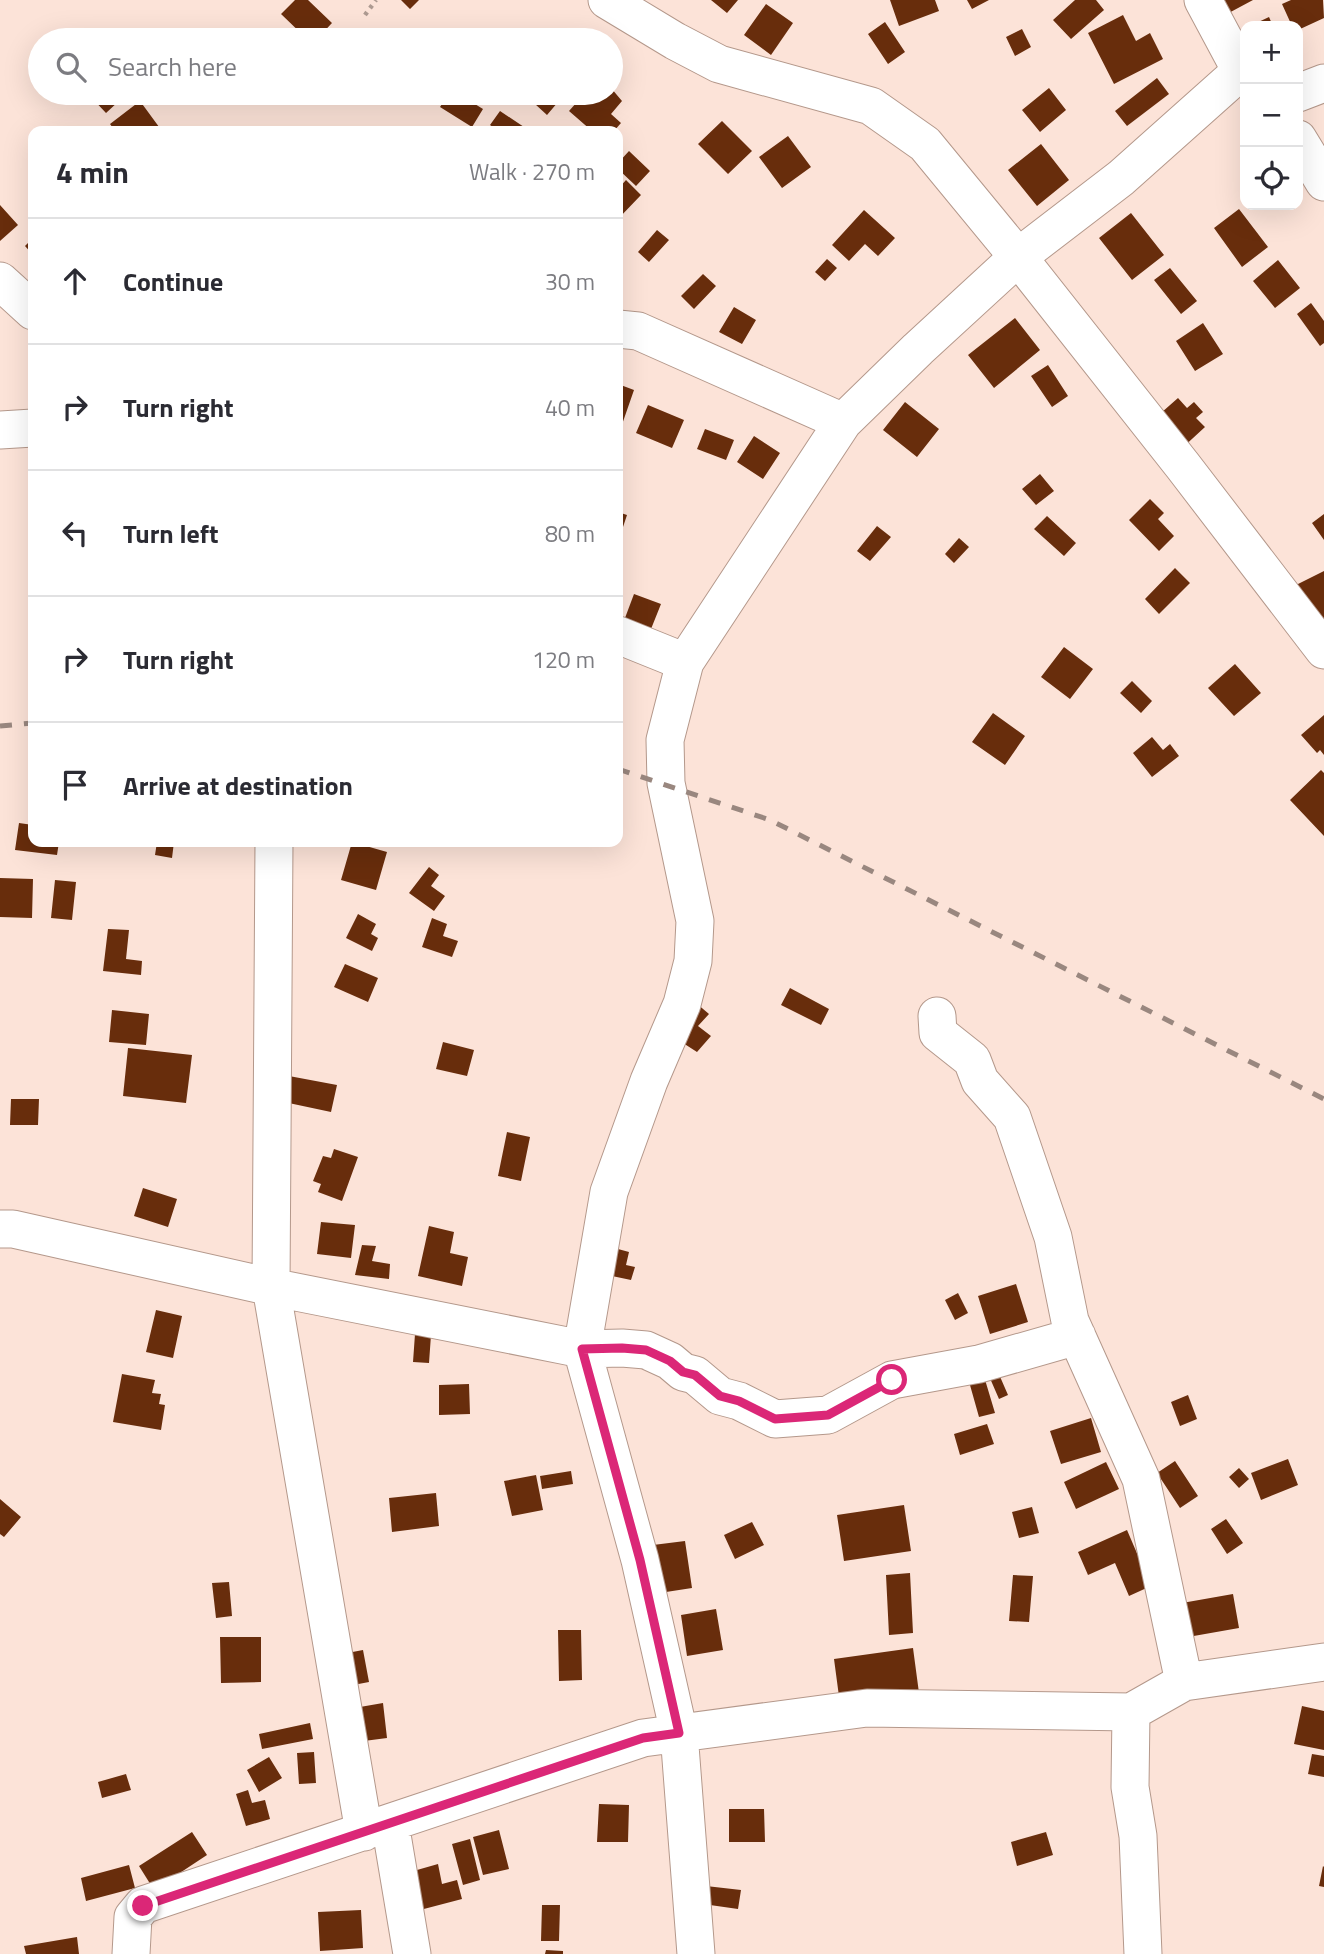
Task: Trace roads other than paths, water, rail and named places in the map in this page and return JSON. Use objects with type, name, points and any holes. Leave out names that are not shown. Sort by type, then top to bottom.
[{"type":"street","points":[[607,0],[719,64],[872,106],[925,144],[1018,257],[1324,650]]},
{"type":"street","points":[[1203,0],[1240,68]]},
{"type":"street","points":[[696,1954],[679,1733],[640,1560],[582,1349],[609,1192],[649,1080],[682,1004],[693,961],[695,920],[666,773],[665,740],[685,662],[843,422],[1018,257],[1121,178],[1240,76]]},
{"type":"street","points":[[1303,91],[1324,83]]},
{"type":"street","points":[[1303,147],[1324,182]]},
{"type":"street","points":[[0,281],[28,306]]},
{"type":"street","points":[[623,330],[638,331],[843,422]]},
{"type":"street","points":[[0,430],[28,428]]},
{"type":"street","points":[[623,637],[685,662]]},
{"type":"street","points":[[274,847],[271,1287],[377,1827],[412,1954]]},
{"type":"street","points":[[937,1016],[938,1033],[972,1060],[980,1080],[1012,1117],[1053,1237],[1070,1321],[1140,1479],[1184,1682]]},
{"type":"street","points":[[0,1229],[13,1229],[271,1287],[582,1349],[646,1350],[670,1361],[683,1372],[695,1375],[720,1396],[739,1401],[775,1419],[828,1415],[892,1380],[979,1364],[1077,1336]]},
{"type":"street","points":[[131,1954],[132,1917],[143,1906],[643,1738],[867,1708],[1130,1712],[1184,1682],[1324,1662]]},
{"type":"street","points":[[1130,1712],[1130,1787],[1138,1836],[1143,1954]]},
{"type":"railway","points":[[0,726],[28,723]]},
{"type":"railway","points":[[623,771],[770,820],[1324,1099]]}]
